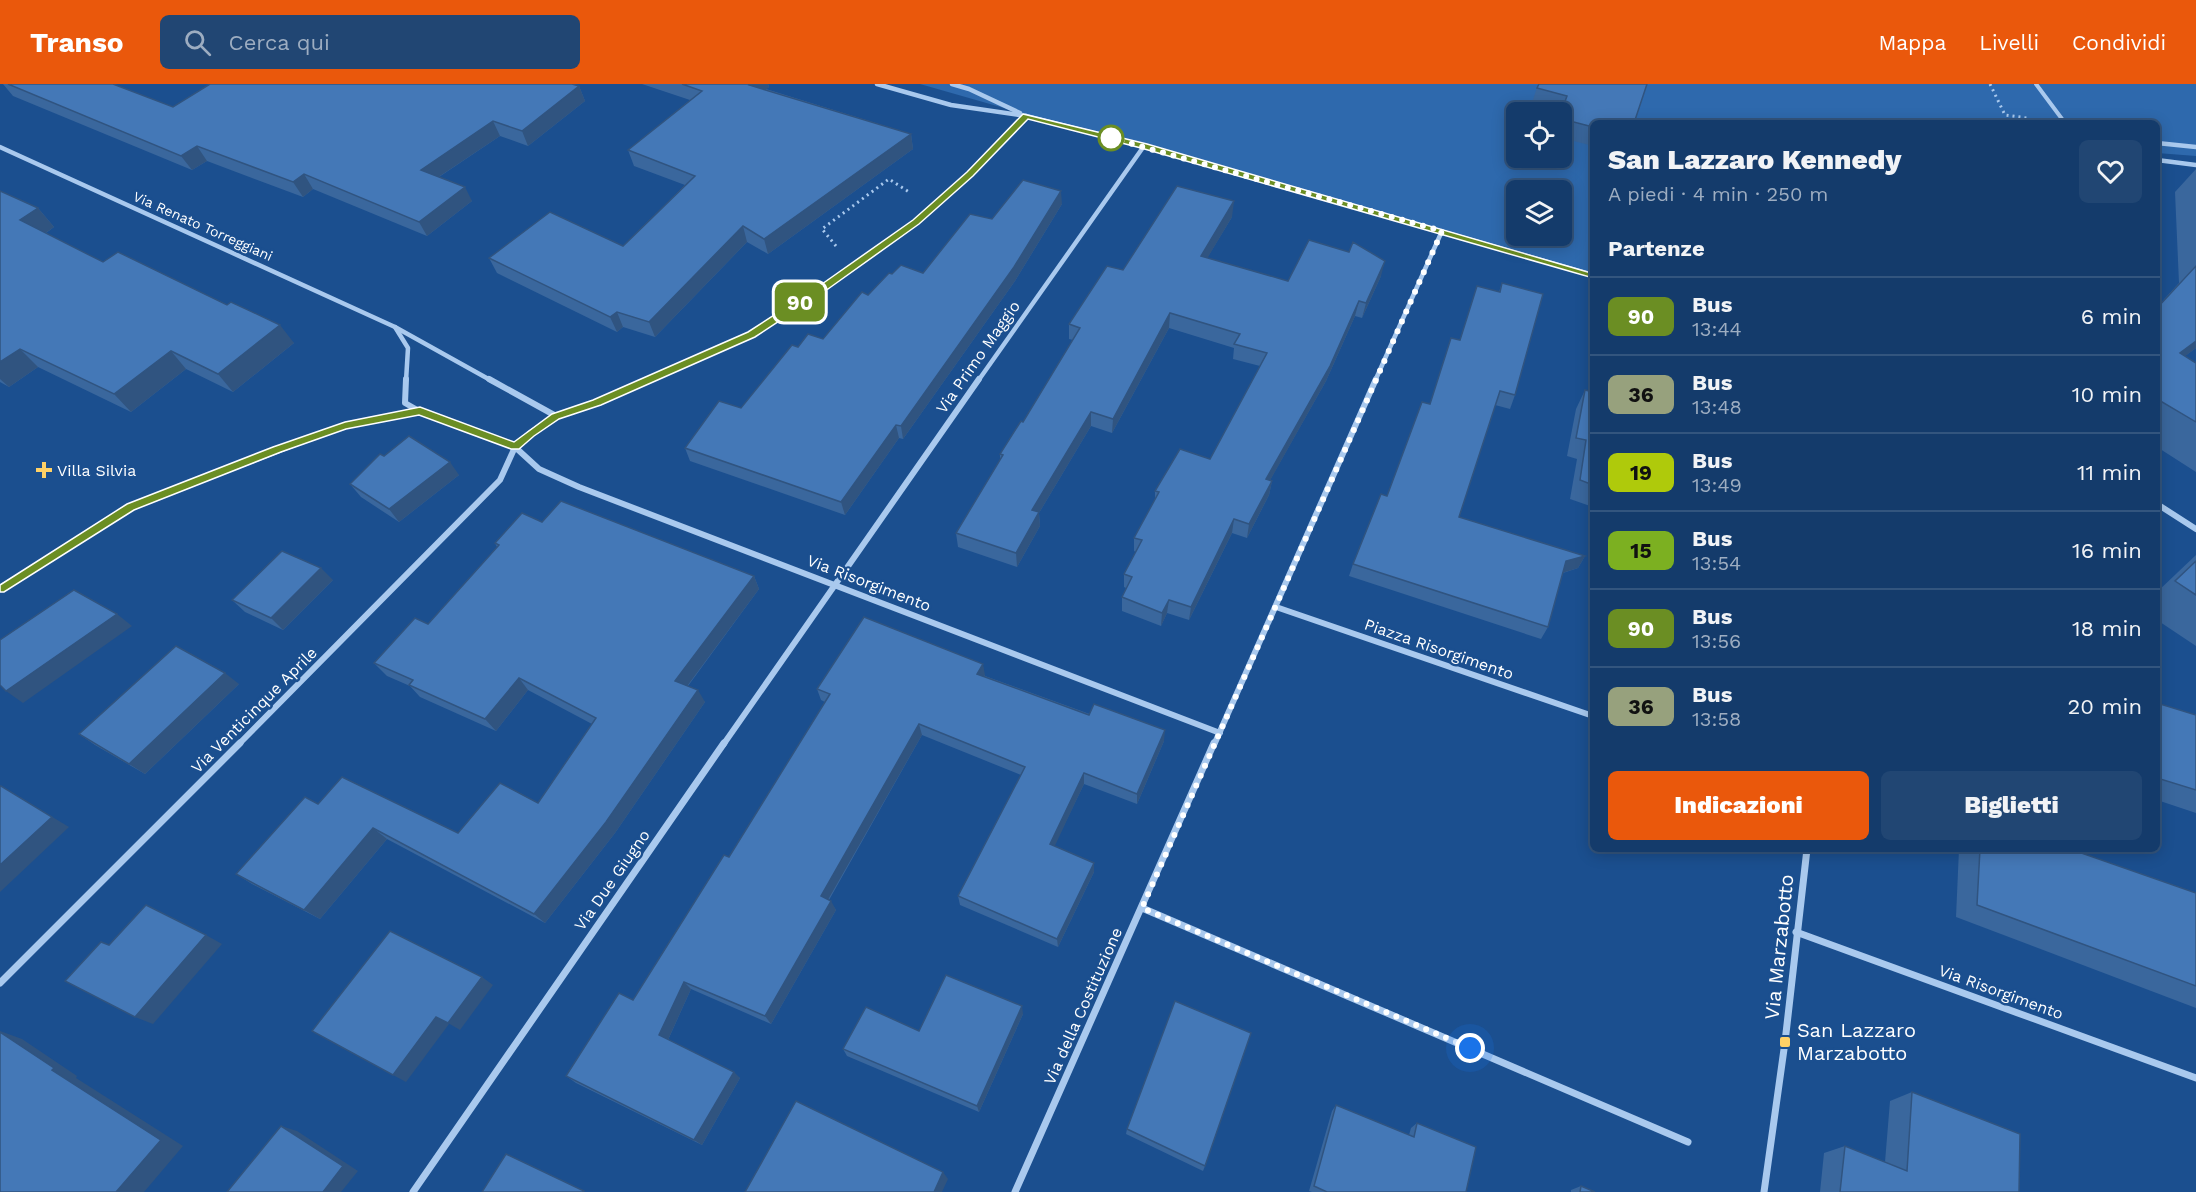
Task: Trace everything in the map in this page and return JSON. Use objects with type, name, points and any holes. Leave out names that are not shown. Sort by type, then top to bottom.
[{"type":"street","points":[[877,84],[951,105],[1026,116],[1144,146],[1590,274]]},
{"type":"street","points":[[952,84],[969,89],[1026,116]]},
{"type":"street","points":[[395,327],[408,348],[405,403],[420,411],[515,447],[530,433],[556,416],[597,402],[751,334],[825,286],[916,222],[970,174],[1026,116]]},
{"type":"street","points":[[2160,143],[2196,147]]},
{"type":"street","name":"Via Primo Maggio","points":[[834,584],[1144,146]]},
{"type":"street","name":"Via Renato Torreggiani","points":[[0,147],[395,327],[556,416]]},
{"type":"street","points":[[2160,160],[2196,165]]},
{"type":"street","name":"Via della Costituzione","points":[[1015,1192],[1442,231]]},
{"type":"street","points":[[0,588],[130,507],[277,449],[345,425],[420,411]]},
{"type":"street","name":"Via Risorgimento","points":[[515,447],[539,469],[579,487],[1220,733]]},
{"type":"street","name":"Via Venticinque Aprile","points":[[0,983],[500,480],[515,447]]},
{"type":"street","points":[[2160,506],[2196,529]]},
{"type":"street","name":"Via Due Giugno","points":[[413,1192],[834,584]]},
{"type":"street","name":"Piazza Risorgimento","points":[[1276,607],[1590,715]]},
{"type":"street","name":"Via Marzabotto","points":[[1764,1192],[1785,1042],[1807,852]]},
{"type":"street","points":[[1142,908],[1688,1142]]},
{"type":"street","name":"Via Risorgimento","points":[[1796,932],[2196,1078]]},
{"type":"lane","points":[[2036,84],[2063,120]]},
{"type":"path","points":[[1989,84],[2006,115]]},
{"type":"path","points":[[839,250],[822,229],[889,179],[914,194]]},
{"type":"shaded area","points":[[920,84],[2196,84],[2196,156],[2160,153],[2160,120],[1590,120],[1590,275]]},
{"type":"building","points":[[8,84],[113,84],[173,107],[210,84],[572,84],[579,86],[522,131],[493,121],[421,170],[465,187],[419,222],[304,174],[293,182],[197,146],[181,156]]},
{"type":"building","points":[[682,84],[750,84],[911,134],[764,239],[743,226],[649,322],[617,312],[610,317],[489,258],[550,212],[623,246],[695,176],[628,150],[702,91]]},
{"type":"building","points":[[1539,84],[1647,84],[1635,120],[1590,120],[1590,126],[1572,122],[1572,102],[1565,102],[1567,96],[1537,88]]},
{"type":"building","points":[[1023,180],[1061,191],[1014,267],[901,426],[896,425],[841,502],[685,448],[719,401],[741,408],[792,345],[798,347],[808,334],[823,339],[862,292],[868,295],[889,273],[892,274],[901,265],[923,273],[970,214],[992,219]]},
{"type":"building","points":[[1177,186],[1234,201],[1201,256],[1288,281],[1309,240],[1349,252],[1353,242],[1385,261],[1366,303],[1359,301],[1330,366],[1266,479],[1272,481],[1249,524],[1234,519],[1191,607],[1169,600],[1162,613],[1122,597],[1132,577],[1124,574],[1142,540],[1134,538],[1159,492],[1155,491],[1180,449],[1210,459],[1267,353],[1234,344],[1240,334],[1170,313],[1113,419],[1091,412],[1032,510],[1039,512],[1016,553],[956,533],[1003,455],[1000,454],[1021,421],[1023,422],[1080,328],[1069,324],[1107,266],[1123,270]]},
{"type":"building","points":[[0,191],[38,208],[20,220],[103,262],[118,252],[227,305],[231,302],[280,325],[218,374],[171,351],[114,394],[20,349],[0,362]]},
{"type":"building","points":[[2196,266],[2196,341],[2180,353],[2196,363],[2196,422],[2160,401],[2160,305]]},
{"type":"building","points":[[1502,283],[1543,294],[1515,395],[1500,391],[1459,517],[1585,556],[1566,561],[1548,627],[1353,564],[1381,494],[1387,496],[1422,402],[1430,404],[1451,338],[1460,340],[1477,286],[1500,292]]},
{"type":"building","points":[[1585,390],[1590,391],[1590,484],[1580,480],[1586,440],[1576,438]]},
{"type":"building","points":[[409,436],[450,462],[389,509],[350,484],[380,454],[384,456]]},
{"type":"building","points":[[561,501],[754,576],[675,681],[698,690],[606,822],[534,914],[373,828],[304,910],[236,874],[305,797],[318,804],[342,777],[458,833],[500,783],[538,803],[596,718],[519,678],[485,719],[409,685],[413,680],[374,663],[415,618],[428,624],[499,545],[495,543],[522,513],[542,522]]},
{"type":"building","points":[[282,551],[321,568],[271,618],[232,600]]},
{"type":"building","points":[[2196,561],[2196,595],[2175,581]]},
{"type":"building","points":[[74,590],[117,614],[6,691],[0,685],[0,640]]},
{"type":"building","points":[[864,617],[983,664],[977,674],[1089,715],[1094,704],[1165,730],[1137,794],[1084,773],[1050,844],[1094,863],[1057,939],[958,896],[1025,767],[919,724],[821,896],[831,901],[765,1016],[684,982],[659,1035],[734,1072],[694,1140],[566,1076],[619,993],[633,1000],[724,855],[729,857],[830,694],[817,689]]},
{"type":"building","points":[[176,646],[225,673],[129,764],[79,734]]},
{"type":"building","points":[[2160,704],[2196,715],[2196,790],[2160,779]]},
{"type":"building","points":[[0,786],[52,817],[0,865]]},
{"type":"building","points":[[1980,852],[2079,852],[2196,893],[2196,986],[1977,905]]},
{"type":"building","points":[[146,905],[206,935],[135,1017],[65,981],[101,942],[109,945]]},
{"type":"building","points":[[390,931],[482,977],[448,1023],[436,1017],[393,1075],[312,1031]]},
{"type":"building","points":[[946,975],[1022,1006],[977,1106],[843,1049],[866,1007],[919,1031]]},
{"type":"building","points":[[1175,1001],[1251,1033],[1205,1166],[1127,1129]]},
{"type":"building","points":[[0,1032],[54,1068],[52,1070],[161,1140],[116,1192],[0,1192]]},
{"type":"building","points":[[1912,1092],[2020,1134],[2019,1192],[1840,1192],[1845,1146],[1907,1171]]},
{"type":"building","points":[[796,1101],[943,1172],[934,1192],[745,1192]]},
{"type":"building","points":[[1336,1105],[1414,1137],[1417,1123],[1476,1147],[1466,1192],[1327,1192],[1314,1186]]},
{"type":"building","points":[[281,1126],[343,1166],[323,1192],[227,1192]]},
{"type":"building","points":[[506,1154],[584,1191],[482,1192]]},
{"type":"building","points":[[1581,1186],[1595,1192],[1580,1192]]},
{"type":"bus line","name":"90","points":[[0,588],[130,507],[277,449],[345,425],[420,411],[515,447],[530,433],[556,416],[597,402],[751,334],[825,286],[916,222],[970,174],[1026,116],[1144,146],[1590,274]]},
{"type":"place","name":"Villa Silvia","points":[[44,470]]},
{"type":"place","name":"San Lazzaro Marzabotto","points":[[1785,1042]]},
{"type":"route","points":[[1111,138],[1442,231],[1142,908],[1470,1048]]}]
